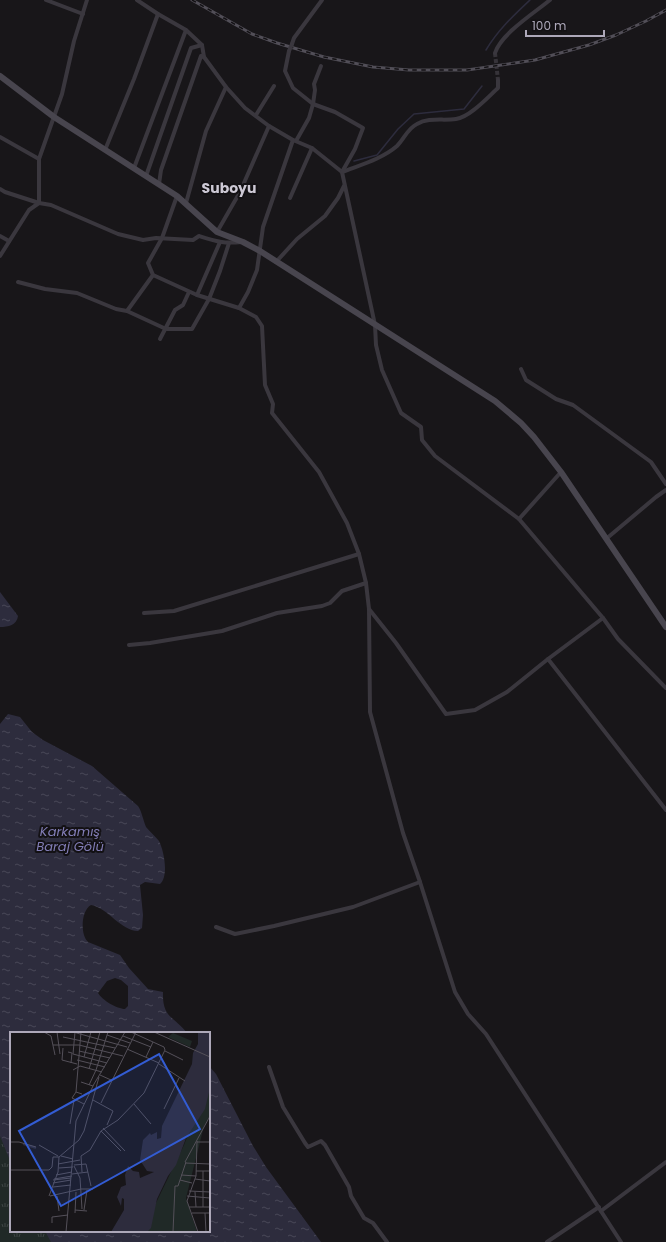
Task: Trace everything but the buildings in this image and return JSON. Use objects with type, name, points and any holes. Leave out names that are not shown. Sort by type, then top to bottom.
[{"type":"street","points":[[46,0],[83,14]]},
{"type":"street","points":[[39,203],[39,159],[62,94],[74,41],[87,0]]},
{"type":"street","points":[[137,0],[186,30],[202,45],[204,57],[226,87],[245,108],[269,126],[312,148],[342,172]]},
{"type":"street","points":[[322,0],[294,38],[289,51],[285,71],[293,88],[313,104],[335,112],[363,128],[355,149],[342,172],[375,325],[376,345],[382,370],[401,413],[421,427],[422,440],[435,456],[519,519],[603,618],[618,639],[666,688]]},
{"type":"street","points":[[495,53],[503,38],[550,0]]},
{"type":"street","points":[[106,150],[158,14]]},
{"type":"street","points":[[134,168],[186,30]]},
{"type":"street","points":[[146,176],[191,48],[202,45]]},
{"type":"street","points":[[159,184],[161,170],[202,56],[204,57]]},
{"type":"street","points":[[239,308],[248,292],[257,270],[263,227],[295,140],[309,118],[313,104],[315,90],[314,84],[322,66]]},
{"type":"street","points":[[0,76],[54,117],[177,196],[217,232],[260,251],[500,405],[521,423],[534,437],[561,472],[666,627]]},
{"type":"street","points":[[342,172],[383,156],[397,146],[416,124],[425,121],[458,119],[466,115],[498,88],[498,80]]},
{"type":"street","points":[[256,115],[274,86]]},
{"type":"street","points":[[186,203],[206,131],[226,87]]},
{"type":"street","points":[[217,232],[240,192],[269,126]]},
{"type":"street","points":[[0,137],[39,159]]},
{"type":"street","points":[[290,198],[312,148]]},
{"type":"street","points":[[275,262],[297,239],[325,216],[338,198],[344,186]]},
{"type":"street","points":[[0,189],[39,203],[52,205],[118,234],[129,237],[143,240],[162,238],[193,240],[198,236],[220,242],[242,242]]},
{"type":"street","points":[[177,196],[162,238],[148,263],[153,275],[189,292],[239,308],[256,317],[262,326],[265,386],[273,404],[272,413],[319,472],[347,523],[359,554],[366,583],[369,609],[370,712],[402,833],[420,882],[455,992],[468,1014],[486,1034],[622,1242]]},
{"type":"street","points":[[0,256],[29,210],[39,203]]},
{"type":"street","points":[[0,236],[9,241]]},
{"type":"street","points":[[0,239],[9,241]]},
{"type":"street","points":[[197,295],[220,242]]},
{"type":"street","points":[[18,282],[45,289],[77,293],[116,309],[128,311],[166,329],[192,329],[209,299],[229,243]]},
{"type":"street","points":[[128,311],[153,275]]},
{"type":"street","points":[[160,339],[174,310],[183,305],[189,292]]},
{"type":"street","points":[[521,369],[526,380],[556,399],[573,405],[651,462],[666,484]]},
{"type":"street","points":[[519,519],[561,472]]},
{"type":"street","points":[[606,539],[656,496],[666,490]]},
{"type":"street","points":[[144,613],[174,611],[359,554]]},
{"type":"street","points":[[129,645],[222,631],[277,613],[322,606],[330,602],[342,591],[366,583]]},
{"type":"street","points":[[369,609],[396,643],[446,714],[474,710],[507,692],[603,618]]},
{"type":"street","points":[[548,659],[666,810]]},
{"type":"street","points":[[216,927],[235,934],[274,926],[353,907],[420,882]]},
{"type":"street","points":[[269,1067],[284,1107],[304,1143],[308,1147],[321,1141],[325,1145],[349,1187],[351,1196],[364,1218],[373,1222],[387,1242]]},
{"type":"street","points":[[547,1242],[600,1209],[666,1162]]},
{"type":"green space","points":[[0,1115],[10,1134],[10,1232],[65,1232],[70,1242],[0,1242]]},
{"type":"water","points":[[0,592],[18,616],[16,622],[6,627],[0,627]]},
{"type":"water","name":"Karkamış Baraj Gölü","points":[[8,714],[20,717],[32,732],[43,740],[92,766],[138,806],[146,827],[159,841],[164,857],[165,870],[163,880],[160,884],[145,882],[140,885],[143,915],[142,928],[138,931],[132,930],[120,924],[103,910],[91,905],[85,912],[83,929],[85,939],[88,942],[120,955],[129,968],[148,989],[163,992],[164,1007],[170,1016],[186,1032],[10,1032],[10,1161],[0,1136],[0,724]],"holes":[[[115,978],[121,980],[128,986],[128,1006],[125,1009],[110,1004],[98,993],[107,981]]]},
{"type":"water","points":[[210,1067],[216,1074],[253,1146],[266,1167],[321,1242],[51,1242],[46,1232],[210,1232]]},
{"type":"waterway","points":[[486,50],[501,30],[530,0]]},
{"type":"waterway","points":[[354,161],[377,155],[398,129],[414,114],[464,109],[482,86]]},
{"type":"tunnel","points":[[495,53],[498,80]]},
{"type":"railway","points":[[192,0],[252,34],[277,43],[324,57],[373,67],[409,70],[467,70],[535,60],[589,45],[616,35],[666,10]]},
{"type":"district","name":"Suboyu","points":[[229,188]]}]
